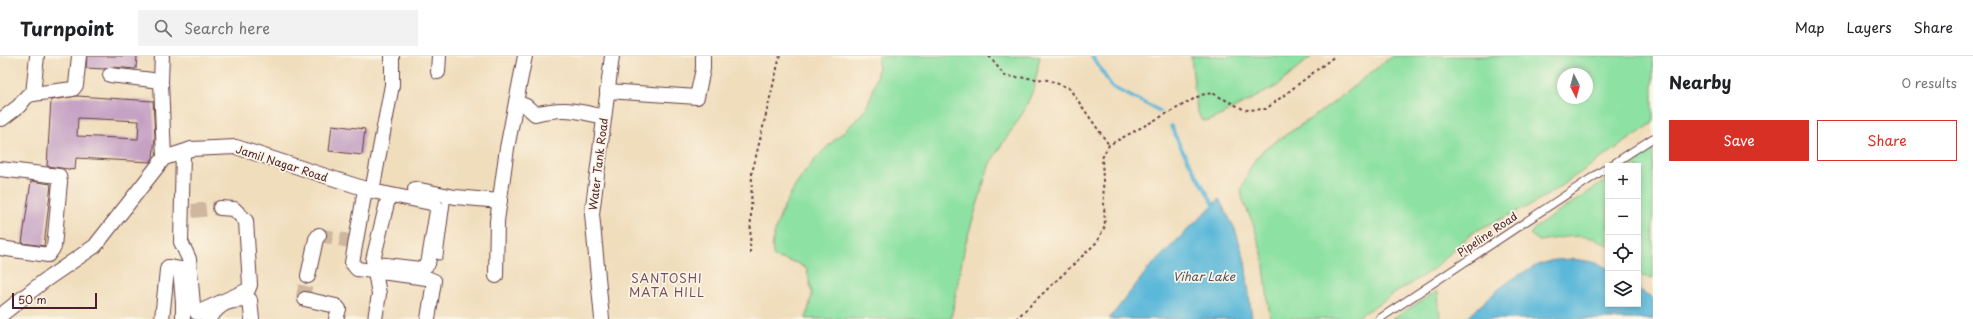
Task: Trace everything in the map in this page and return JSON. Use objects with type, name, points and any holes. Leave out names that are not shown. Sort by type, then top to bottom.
[{"type":"street","points":[[33,94],[37,56]]},
{"type":"street","points":[[1,120],[19,106],[27,96],[72,89],[76,84],[79,56]]},
{"type":"street","points":[[0,316],[44,281],[95,246],[164,158],[161,81],[162,56]]},
{"type":"street","points":[[392,56],[392,85],[369,191],[352,242],[352,262],[357,269],[427,278],[434,281],[428,319]]},
{"type":"street","points":[[438,72],[439,56]]},
{"type":"street","points":[[496,276],[497,221],[507,148],[525,56]]},
{"type":"street","name":"Water Tank Road","points":[[602,319],[592,214],[612,56]]},
{"type":"street","points":[[607,91],[697,97],[703,69],[704,56]]},
{"type":"street","points":[[110,75],[161,81]]},
{"type":"street","points":[[516,102],[526,106],[535,114],[554,110],[572,109],[604,117]]},
{"type":"street","name":"Jamil Nagar Road","points":[[164,158],[191,149],[236,147],[369,191],[432,203],[436,206],[437,211],[428,264],[425,267],[420,269],[377,264],[373,260],[389,195]]},
{"type":"street","points":[[183,152],[186,212],[181,242],[189,258],[193,305],[197,313],[248,290],[250,285],[246,221],[234,209],[220,208]]},
{"type":"street","points":[[0,169],[59,176],[60,182],[54,247],[52,251],[48,255],[0,248]]},
{"type":"street","points":[[415,189],[447,195],[500,201]]},
{"type":"street","points":[[308,276],[316,239],[319,235]]},
{"type":"street","points":[[162,319],[168,267],[180,269],[184,303],[182,319]]},
{"type":"street","points":[[374,272],[379,294],[375,319]]},
{"type":"street","points":[[305,299],[336,306],[339,309],[336,319]]},
{"type":"street","points":[[208,319],[219,306],[233,300],[250,300],[252,319]]},
{"type":"lane","name":"Pipeline Road","points":[[1615,163],[1653,138]]},
{"type":"lane","name":"Pipeline Road","points":[[1379,319],[1605,170]]},
{"type":"lane","points":[[439,256],[447,195]]},
{"type":"path","points":[[750,253],[752,172],[780,56]]},
{"type":"path","points":[[989,56],[1005,76],[1048,80],[1069,88],[1109,145]]},
{"type":"path","points":[[1016,319],[1097,242],[1105,226],[1102,158],[1109,145],[1201,95],[1212,93],[1245,110],[1266,110],[1335,56]]},
{"type":"green space","points":[[878,56],[1040,56],[1034,88],[1024,111],[990,163],[965,245],[951,319],[806,319],[812,294],[807,269],[797,263],[774,257],[772,248],[773,240],[778,222],[786,203],[802,176],[815,160],[856,120],[865,109],[871,97],[875,83],[878,69]]},
{"type":"green space","points":[[1191,56],[1312,56],[1277,86],[1214,119],[1202,121],[1197,111]]},
{"type":"green space","points":[[1392,56],[1653,56],[1653,123],[1537,202],[1473,232],[1432,270],[1354,319],[1270,319],[1263,257],[1253,223],[1243,201],[1241,190],[1250,168],[1263,150],[1325,109]]},
{"type":"green space","points":[[1653,149],[1653,278],[1641,275],[1641,163],[1632,163]]},
{"type":"green space","points":[[1605,181],[1605,244],[1592,238],[1575,236],[1539,241],[1530,234],[1535,228]]},
{"type":"green space","points":[[1438,291],[1440,319],[1392,319],[1395,317]]},
{"type":"water","name":"Vihar Lake","points":[[1219,199],[1235,229],[1245,261],[1252,319],[1109,319],[1149,268]]},
{"type":"water","points":[[1572,259],[1593,262],[1605,267],[1605,307],[1641,307],[1641,291],[1653,298],[1653,319],[1467,319],[1494,293],[1514,278],[1536,266],[1556,260]]},
{"type":"building","points":[[87,56],[137,56],[136,69],[111,67],[104,69],[86,68]]},
{"type":"building","points":[[77,96],[153,101],[155,136],[153,158],[150,162],[76,158],[75,170],[47,166],[51,100]],"holes":[[[78,118],[139,121],[138,139],[77,136]]]},
{"type":"building","points":[[332,125],[365,129],[362,155],[329,151]]},
{"type":"building","points":[[31,181],[51,184],[44,246],[22,243]]},
{"type":"waterway","points":[[1092,56],[1112,87],[1160,111]]},
{"type":"waterway","points":[[1171,126],[1180,146],[1215,209]]},
{"type":"tunnel","points":[[192,211],[220,208]]},
{"type":"tunnel","points":[[319,235],[349,241]]},
{"type":"tunnel","points":[[305,299],[303,296],[308,276]]},
{"type":"district","name":"SANTOSHI MATA HILL","points":[[667,285]]}]
